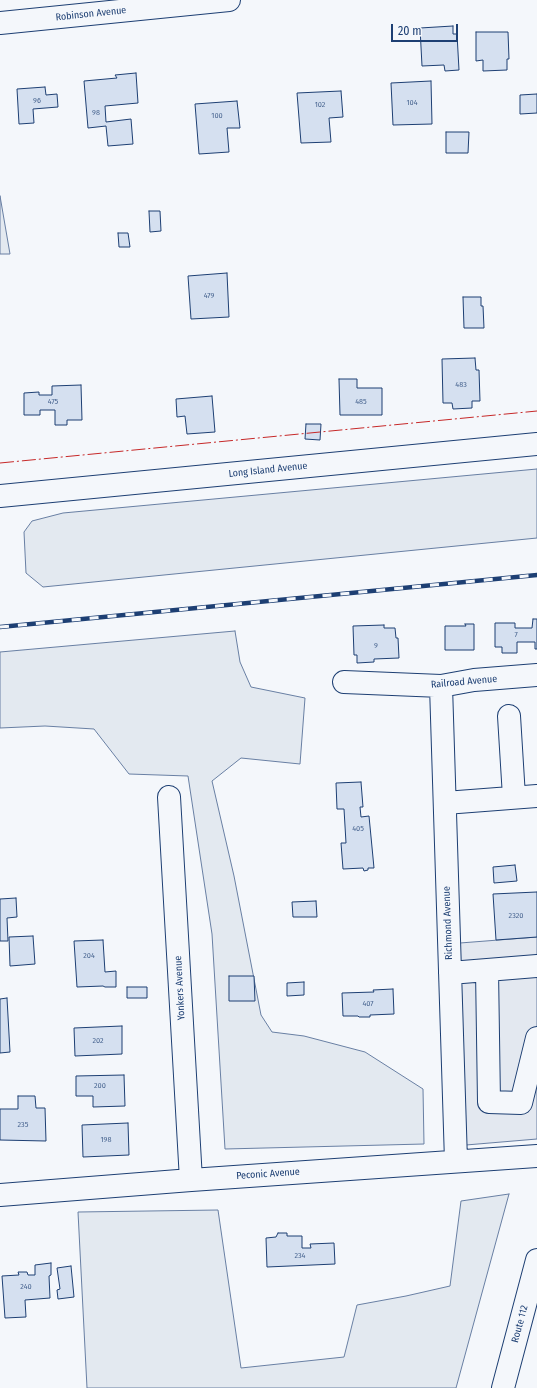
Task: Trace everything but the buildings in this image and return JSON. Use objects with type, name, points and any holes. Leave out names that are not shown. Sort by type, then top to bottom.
[{"type":"street","name":"Robinson Avenue","points":[[0,23],[229,0]]},
{"type":"street","name":"Long Island Avenue","points":[[0,496],[537,444]]},
{"type":"street","name":"Railroad Avenue","points":[[344,682],[441,686],[474,680],[537,676]]},
{"type":"street","name":"Richmond Avenue","points":[[441,686],[456,1161]]},
{"type":"street","points":[[509,716],[514,798]]},
{"type":"street","points":[[445,803],[537,796]]},
{"type":"street","name":"Yonkers Avenue","points":[[169,797],[190,1180]]},
{"type":"street","points":[[450,973],[537,966]]},
{"type":"street","points":[[488,970],[489,1102],[521,1103],[537,1038]]},
{"type":"street","name":"Peconic Avenue","points":[[0,1194],[537,1156]]},
{"type":"street","name":"Route 112","points":[[503,1388],[537,1260]]},
{"type":"shaded area","points":[[0,196],[10,254],[0,254]]},
{"type":"shaded area","points":[[537,469],[537,538],[43,587],[26,573],[24,532],[32,521],[63,513]]},
{"type":"shaded area","points":[[235,631],[240,662],[251,687],[305,698],[300,764],[241,758],[212,781],[234,876],[261,1015],[272,1032],[304,1036],[365,1052],[423,1089],[424,1144],[225,1149],[212,934],[188,776],[129,774],[94,729],[45,726],[0,728],[0,652]]},
{"type":"shaded area","points":[[537,937],[537,1139],[466,1145],[460,943]]},
{"type":"shaded area","points":[[509,1194],[456,1388],[87,1388],[78,1212],[218,1210],[241,1368],[344,1357],[357,1305],[450,1286],[461,1201]]},
{"type":"railway","points":[[0,627],[537,575]]},
{"type":"power","points":[[0,463],[537,411]]}]
